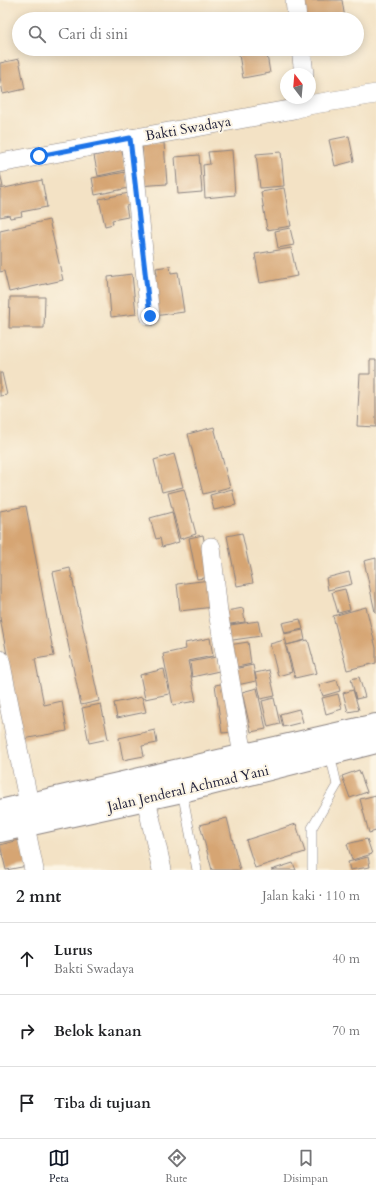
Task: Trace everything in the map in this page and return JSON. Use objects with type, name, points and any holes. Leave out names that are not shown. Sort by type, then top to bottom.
[{"type":"highway","name":"Jalan Jenderal Achmad Yani","points":[[0,811],[243,755],[372,734]]},
{"type":"highway","name":"Jalan Jenderal Achmad Yani","points":[[0,831],[146,799],[330,754],[372,734]]},
{"type":"street","points":[[295,0],[296,12]]},
{"type":"street","points":[[302,56],[303,68]]},
{"type":"street","name":"Bakti Swadaya","points":[[316,101],[376,94]]},
{"type":"street","name":"Bakti Swadaya","points":[[0,163],[130,138],[287,111],[303,104]]},
{"type":"street","points":[[130,138],[150,316]]},
{"type":"street","points":[[211,547],[218,612],[243,755]]},
{"type":"street","points":[[0,660],[29,804]]},
{"type":"street","points":[[146,799],[162,870]]},
{"type":"street","points":[[25,826],[34,870]]},
{"type":"lane","points":[[312,870],[312,828],[337,785],[330,754]]},
{"type":"lane","points":[[182,790],[197,870]]},
{"type":"building","points":[[301,0],[342,0],[344,12],[302,12]]},
{"type":"building","points":[[239,56],[267,56],[270,73],[243,78]]},
{"type":"building","points":[[19,59],[25,89],[3,94],[0,77],[0,63]]},
{"type":"building","points":[[349,136],[354,161],[335,166],[329,140]]},
{"type":"building","points":[[164,143],[167,184],[137,186],[143,163],[142,144]]},
{"type":"building","points":[[121,146],[126,170],[98,176],[94,156],[103,154],[102,149]]},
{"type":"building","points":[[232,150],[235,195],[205,198],[203,165],[210,164],[208,152]]},
{"type":"building","points":[[281,152],[284,186],[260,188],[256,154]]},
{"type":"building","points":[[199,155],[202,192],[178,194],[175,157]]},
{"type":"building","points":[[126,172],[129,188],[95,195],[92,178]]},
{"type":"building","points":[[0,173],[3,187],[0,187]]},
{"type":"building","points":[[42,180],[47,207],[21,212],[22,216],[10,218],[9,215],[0,217],[0,189]]},
{"type":"building","points":[[284,188],[291,226],[267,230],[261,192]]},
{"type":"building","points":[[129,193],[131,205],[126,206],[128,217],[112,220],[113,224],[105,226],[99,199]]},
{"type":"building","points":[[49,220],[63,280],[9,292],[4,271],[0,272],[0,231]]},
{"type":"building","points":[[290,228],[294,245],[278,248],[275,231]]},
{"type":"building","points":[[291,248],[297,276],[260,283],[255,254]]},
{"type":"building","points":[[170,266],[171,273],[178,272],[184,312],[154,316],[148,276],[157,275],[156,268]]},
{"type":"building","points":[[132,274],[136,314],[111,317],[108,277]]},
{"type":"building","points":[[10,297],[45,297],[44,328],[9,328]]},
{"type":"building","points":[[370,360],[376,360],[376,427],[357,426],[360,374],[370,374]]},
{"type":"building","points":[[0,373],[2,373],[7,395],[0,396]]},
{"type":"building","points":[[214,427],[230,487],[203,494],[188,434]]},
{"type":"building","points":[[174,454],[183,487],[162,492],[154,460]]},
{"type":"building","points":[[184,489],[196,534],[180,539],[168,493]]},
{"type":"building","points":[[232,489],[236,505],[214,510],[210,495]]},
{"type":"building","points":[[26,506],[54,656],[35,659],[44,705],[62,701],[67,731],[23,739],[0,618],[0,511]]},
{"type":"building","points":[[172,512],[179,542],[162,547],[160,538],[156,539],[150,518]]},
{"type":"building","points":[[242,533],[253,583],[237,586],[227,536]]},
{"type":"building","points":[[203,535],[211,577],[197,579],[189,538]]},
{"type":"building","points":[[376,558],[376,612],[375,612],[364,561]]},
{"type":"building","points":[[70,568],[99,701],[81,705],[53,572]]},
{"type":"building","points":[[349,572],[352,584],[328,590],[326,578]]},
{"type":"building","points":[[210,580],[213,607],[180,611],[177,584]]},
{"type":"building","points":[[345,589],[350,610],[338,613],[332,592]]},
{"type":"building","points":[[366,607],[376,648],[376,663],[347,670],[333,616]]},
{"type":"building","points":[[243,608],[245,622],[223,625],[221,612]]},
{"type":"building","points":[[300,619],[303,629],[285,633],[282,623]]},
{"type":"building","points":[[258,621],[261,636],[226,641],[223,626]]},
{"type":"building","points":[[303,630],[305,640],[287,645],[284,634]]},
{"type":"building","points":[[210,638],[213,656],[188,661],[196,701],[173,705],[163,654],[186,649],[185,643]]},
{"type":"building","points":[[284,640],[292,672],[278,676],[270,644]]},
{"type":"building","points":[[308,640],[317,673],[295,678],[286,645]]},
{"type":"building","points":[[248,642],[251,664],[233,668],[229,645]]},
{"type":"building","points":[[216,657],[219,671],[192,677],[190,662]]},
{"type":"building","points":[[253,665],[256,681],[237,685],[234,669]]},
{"type":"building","points":[[164,669],[169,694],[145,699],[140,675]]},
{"type":"building","points":[[269,670],[275,696],[261,699],[255,673]]},
{"type":"building","points":[[359,677],[365,697],[356,699],[351,679]]},
{"type":"building","points":[[337,680],[340,691],[323,696],[319,685]]},
{"type":"building","points":[[226,683],[234,732],[222,733],[215,685]]},
{"type":"building","points":[[257,688],[266,729],[251,732],[242,692]]},
{"type":"building","points":[[353,690],[359,710],[348,712],[343,693]]},
{"type":"building","points":[[338,694],[342,709],[326,714],[322,698]]},
{"type":"building","points":[[142,697],[146,712],[117,718],[114,703]]},
{"type":"building","points":[[274,698],[280,724],[268,727],[262,701]]},
{"type":"building","points":[[101,704],[108,739],[89,743],[82,708]]},
{"type":"building","points":[[299,709],[303,722],[283,727],[280,714]]},
{"type":"building","points":[[155,730],[157,743],[142,746],[144,756],[123,760],[119,738]]},
{"type":"building","points":[[359,770],[367,792],[350,798],[342,776]]},
{"type":"building","points":[[376,795],[376,831],[369,833],[360,799]]},
{"type":"building","points":[[227,818],[240,870],[212,870],[200,825]]},
{"type":"building","points":[[296,824],[305,852],[255,868],[246,840]]},
{"type":"building","points":[[367,839],[372,854],[352,860],[347,844]]},
{"type":"building","points":[[19,840],[27,866],[6,870],[0,845]]},
{"type":"building","points":[[368,857],[370,867],[350,870],[348,862]]},
{"type":"building","points":[[293,863],[296,870],[271,870]]},
{"type":"route","points":[[39,156],[130,138],[150,316]]}]
